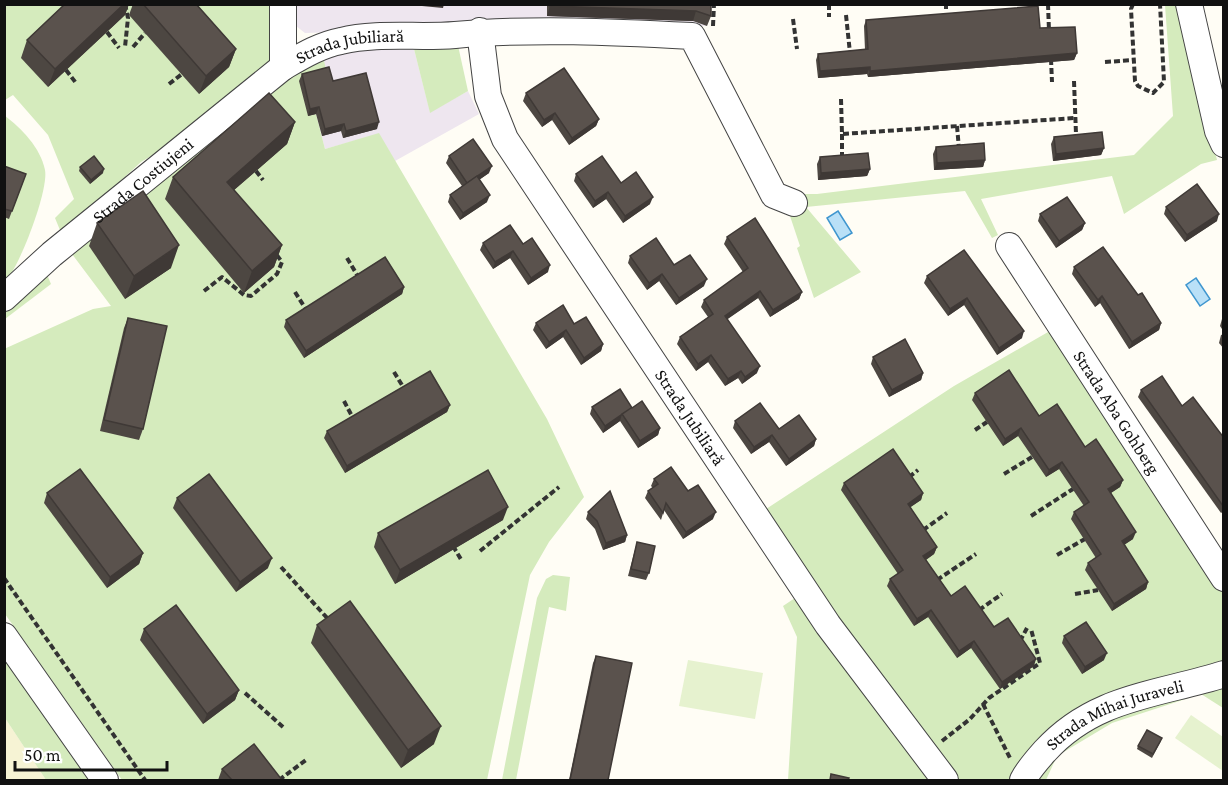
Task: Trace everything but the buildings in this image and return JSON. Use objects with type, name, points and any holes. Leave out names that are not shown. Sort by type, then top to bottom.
[{"type":"street","name":"Strada Jubiliară","points":[[283,4],[283,67]]},
{"type":"street","points":[[1189,4],[1222,135]]},
{"type":"street","name":"Strada Jubiliară","points":[[283,67],[310,51],[342,40],[456,35],[480,31],[551,30],[692,36],[774,195],[794,203]]},
{"type":"street","name":"Strada Jubiliară","points":[[480,31],[488,96],[505,139],[828,625],[945,780]]},
{"type":"street","name":"Strada Costiujeni","points":[[4,298],[52,254],[283,67]]},
{"type":"street","name":"Strada Aba Gohberg","points":[[1009,246],[1224,578]]},
{"type":"street","points":[[4,636],[105,780]]},
{"type":"street","name":"Strada Mihai Juraveli","points":[[1019,775],[1073,726],[1108,706],[1147,692],[1224,674]]},
{"type":"path","points":[[125,4],[128,18],[125,47]]},
{"type":"path","points":[[713,36],[714,4]]},
{"type":"path","points":[[829,4],[829,16]]},
{"type":"path","points":[[1048,4],[1050,38]]},
{"type":"path","points":[[1133,4],[1134,60],[1138,86],[1154,93],[1164,82],[1160,4]]},
{"type":"path","points":[[846,15],[850,56]]},
{"type":"path","points":[[793,19],[797,49]]},
{"type":"path","points":[[107,32],[119,48]]},
{"type":"path","points":[[133,47],[145,33]]},
{"type":"path","points":[[1050,49],[1052,82]]},
{"type":"path","points":[[1105,62],[1134,60]]},
{"type":"path","points":[[66,70],[76,83]]},
{"type":"path","points":[[169,84],[182,74]]},
{"type":"path","points":[[1074,81],[1076,134]]},
{"type":"path","points":[[841,99],[842,160]]},
{"type":"path","points":[[842,134],[1075,118]]},
{"type":"path","points":[[957,126],[959,149]]},
{"type":"path","points":[[256,171],[263,180]]},
{"type":"path","points":[[204,291],[222,277],[244,295],[251,296],[281,269],[282,262],[275,252]]},
{"type":"path","points":[[347,258],[359,279]]},
{"type":"path","points":[[295,292],[307,312]]},
{"type":"path","points":[[394,372],[405,390]]},
{"type":"path","points":[[344,401],[354,420]]},
{"type":"path","points":[[975,429],[987,422]]},
{"type":"path","points":[[1004,474],[1032,457]]},
{"type":"path","points":[[906,479],[918,471]]},
{"type":"path","points":[[480,551],[559,487]]},
{"type":"path","points":[[1031,516],[1073,489]]},
{"type":"path","points":[[920,532],[947,513]]},
{"type":"path","points":[[1057,555],[1084,539]]},
{"type":"path","points":[[452,544],[462,561]]},
{"type":"path","points":[[934,583],[976,554]]},
{"type":"path","points":[[281,567],[328,619]]},
{"type":"path","points":[[4,578],[145,780]]},
{"type":"path","points":[[1075,594],[1098,590]]},
{"type":"path","points":[[976,612],[1002,594]]},
{"type":"path","points":[[927,758],[935,745],[970,719],[983,704],[1040,663],[1029,629],[1018,644]]},
{"type":"path","points":[[245,693],[283,727]]},
{"type":"path","points":[[983,704],[1019,775]]},
{"type":"path","points":[[279,780],[306,760]]},
{"type":"shaded area","points":[[294,5],[708,5],[707,26],[546,21],[461,22],[443,29],[305,33],[296,26]]},
{"type":"shaded area","points":[[413,45],[430,112],[468,91],[479,114],[395,161],[379,134],[325,149],[316,114],[308,116],[299,81],[323,56],[355,47]]},
{"type":"shaded area","points":[[5,718],[46,780],[5,780]]},
{"type":"green space","points":[[5,5],[272,5],[272,67],[181,138],[141,162],[62,235],[55,218],[74,199],[48,135],[13,95],[5,100]]},
{"type":"green space","points":[[1165,5],[1178,5],[1217,160],[1201,164],[1124,214],[1112,176],[981,199],[998,235],[992,238],[965,191],[806,207],[861,272],[814,298],[797,248],[800,246],[789,213],[799,194],[817,194],[1134,155],[1173,116]]},
{"type":"green space","points":[[457,41],[468,91],[430,113],[413,45]]},
{"type":"green space","points":[[323,56],[327,74],[308,116],[316,114],[325,149],[379,133],[547,419],[584,497],[549,542],[530,575],[487,780],[122,780],[5,614],[4,349],[93,309],[111,306],[72,254],[275,84]]},
{"type":"green space","points":[[4,115],[24,132],[35,146],[43,162],[45,180],[32,229],[17,262],[4,283]]},
{"type":"green space","points":[[45,270],[51,284],[5,319],[5,306]]},
{"type":"green space","points":[[1055,328],[1223,593],[1223,663],[1171,675],[1138,686],[1067,716],[1052,725],[1037,741],[1009,780],[956,780],[865,662],[763,511],[954,386]]},
{"type":"green space","points":[[553,575],[570,577],[566,611],[549,607],[516,780],[502,780],[537,598],[546,579]]},
{"type":"green space","points":[[798,596],[937,780],[788,780],[797,637],[783,606]]},
{"type":"green space","points":[[4,655],[93,780],[46,780],[5,718]]},
{"type":"green space","points":[[688,660],[763,673],[755,719],[679,706]]},
{"type":"green space","points":[[1223,683],[1223,708],[1201,694],[1112,723],[1057,756],[1046,780],[1036,780],[1052,753],[1110,714]]},
{"type":"green space","points":[[1191,715],[1223,737],[1223,771],[1175,738]]},
{"type":"water","points":[[838,211],[852,233],[840,240],[827,218]]},
{"type":"water","points":[[1196,278],[1210,299],[1200,306],[1186,285]]}]
